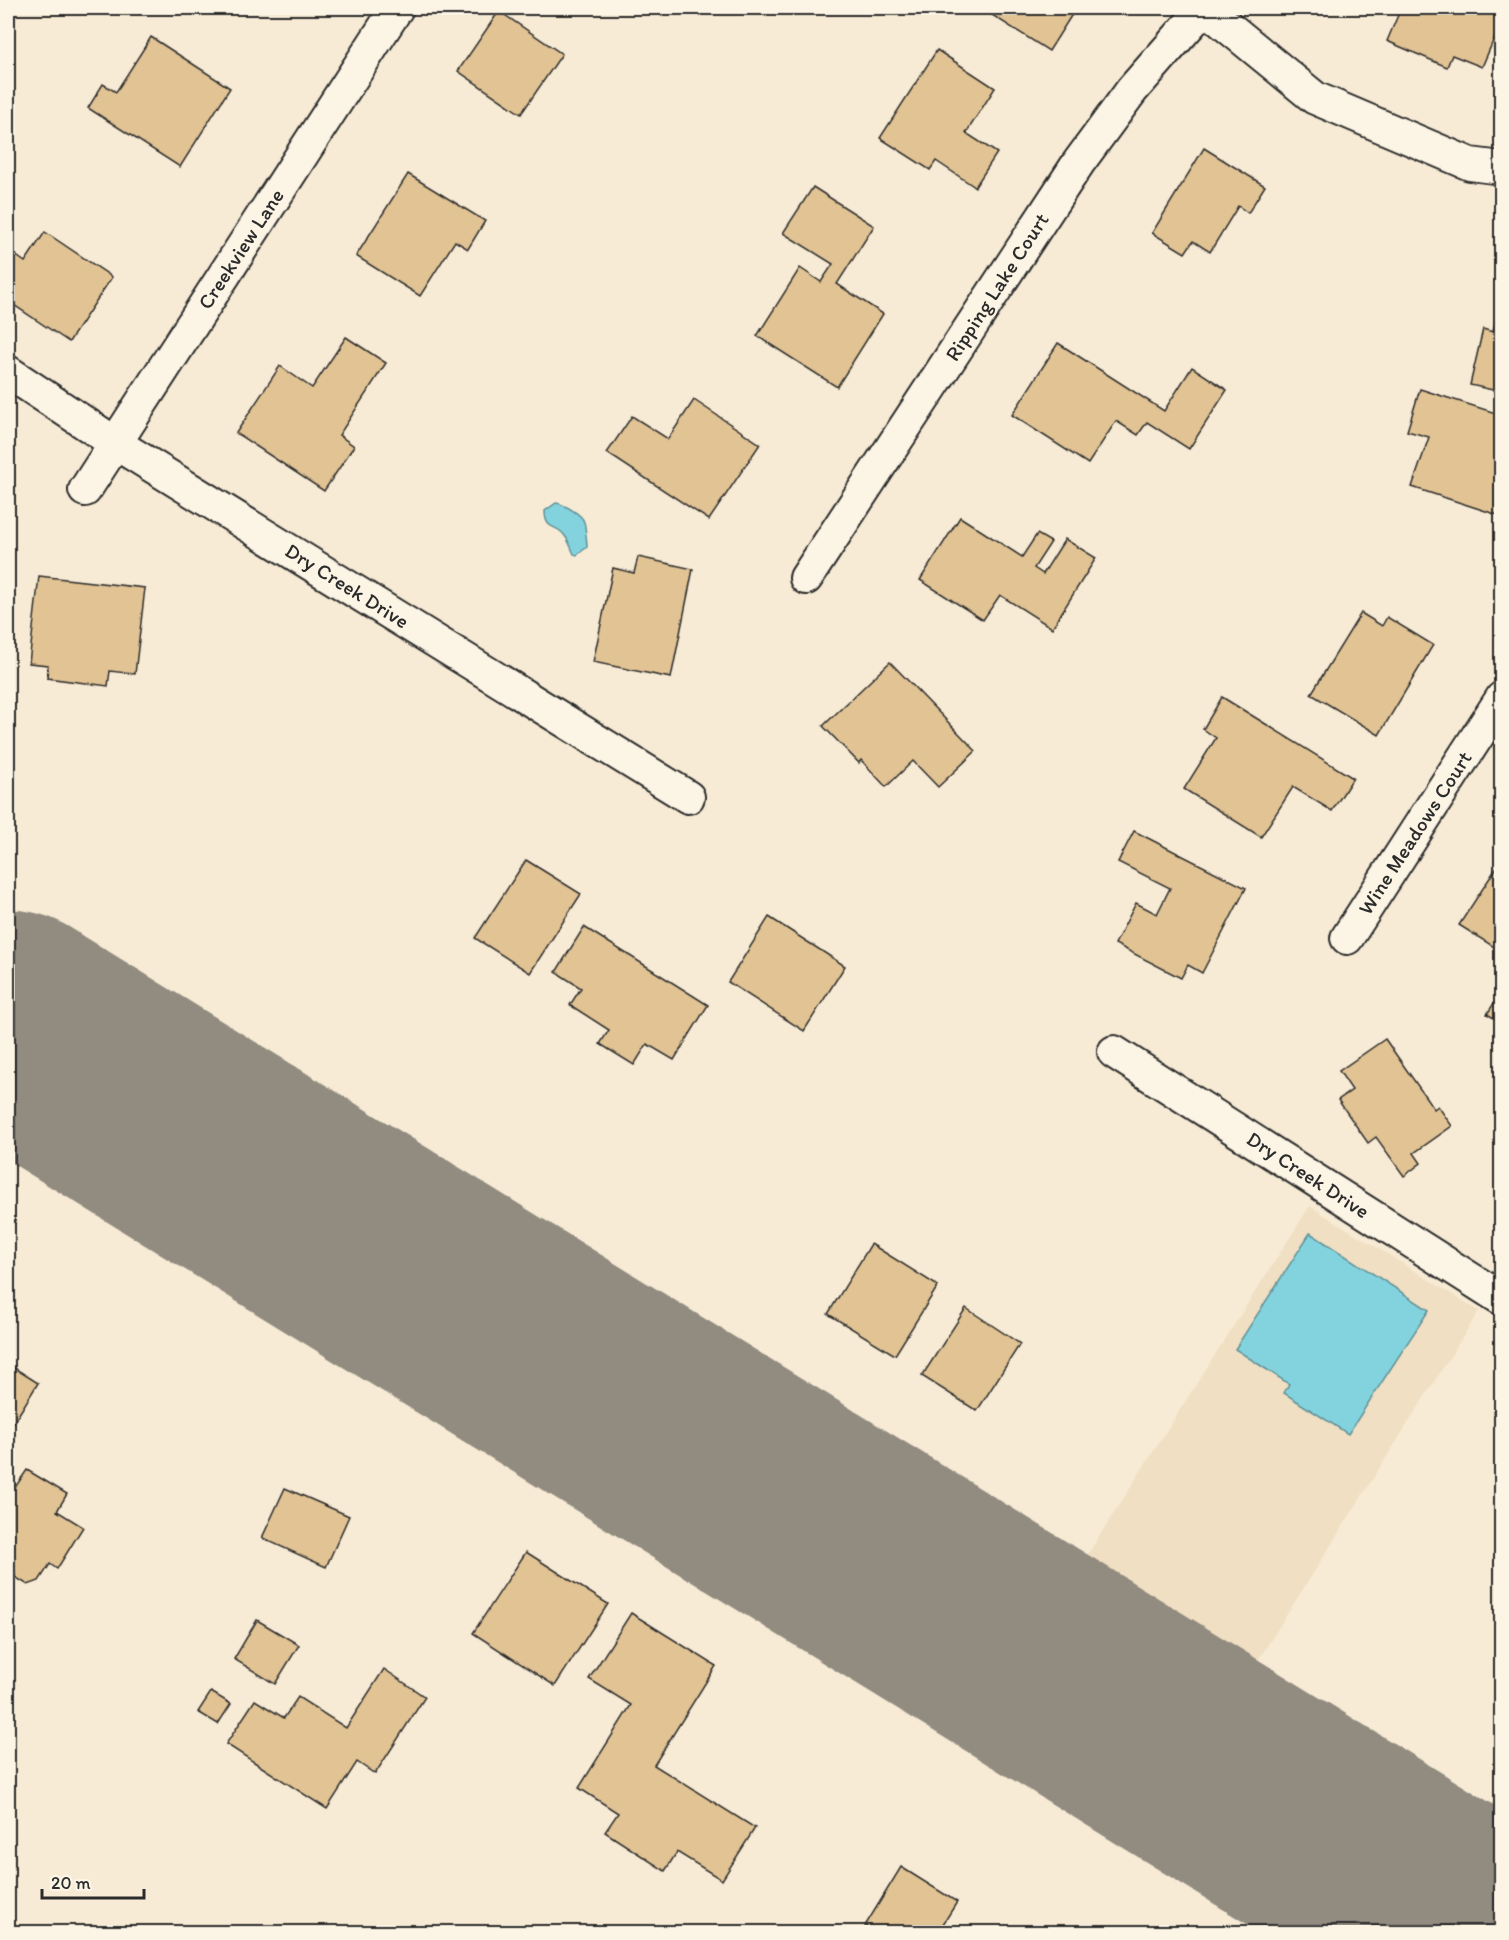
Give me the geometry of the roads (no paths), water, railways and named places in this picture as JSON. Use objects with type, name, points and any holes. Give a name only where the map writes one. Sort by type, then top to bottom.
[{"type":"street","name":"Creekview Lane","points":[[85,490],[397,8]]},
{"type":"street","points":[[1204,8],[1315,98],[1470,164],[1502,168]]},
{"type":"street","name":"Ripping Lake Court","points":[[806,578],[1079,162],[1132,90],[1204,8]]},
{"type":"street","name":"Dry Creek Drive","points":[[8,372],[115,443],[688,797]]},
{"type":"street","name":"Wine Meadows Court","points":[[1347,938],[1502,698]]},
{"type":"street","name":"Dry Creek Drive","points":[[1114,1052],[1502,1299]]},
{"type":"water","points":[[556,503],[567,507],[583,519],[587,547],[577,555],[574,554],[562,532],[547,522],[545,511]]},
{"type":"water","points":[[1310,1233],[1429,1310],[1348,1434],[1284,1393],[1289,1384],[1235,1349]]}]
